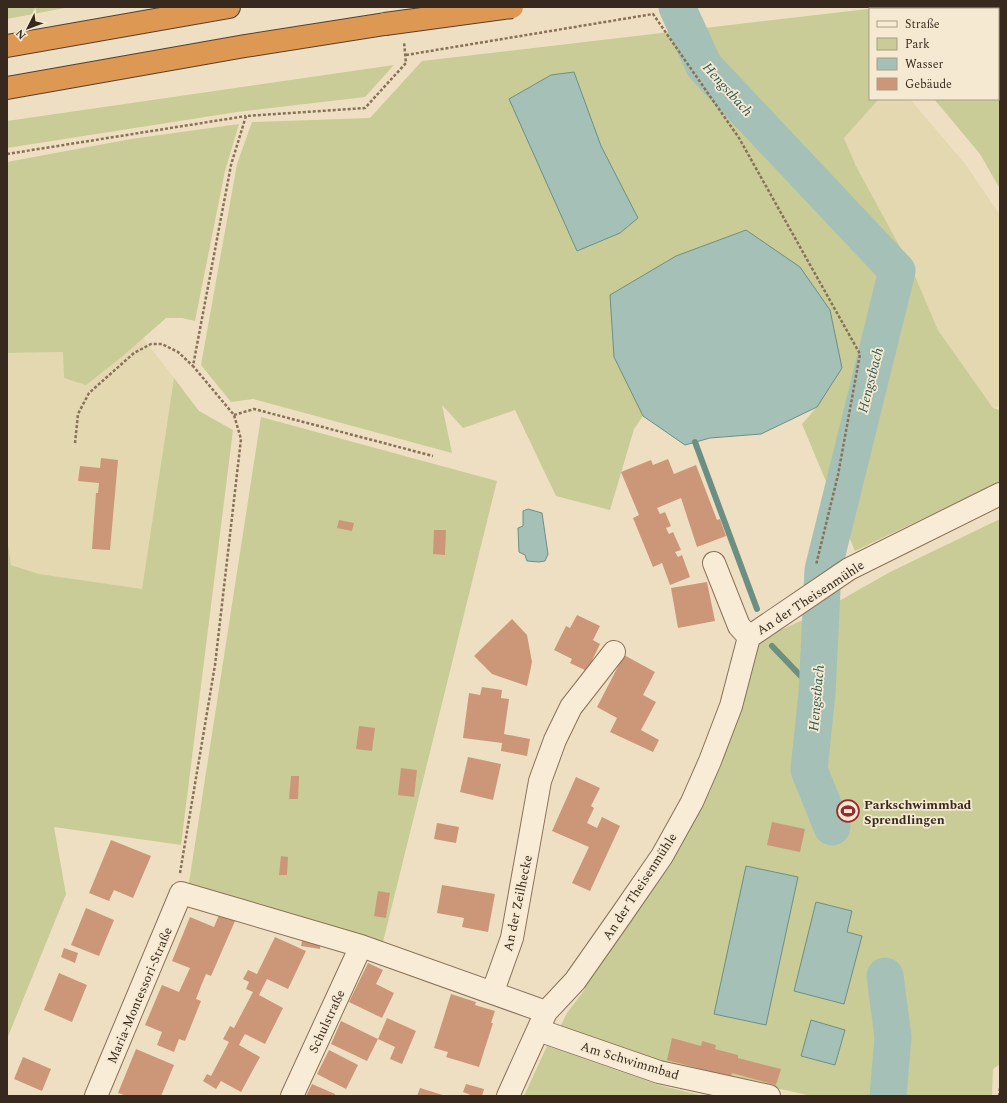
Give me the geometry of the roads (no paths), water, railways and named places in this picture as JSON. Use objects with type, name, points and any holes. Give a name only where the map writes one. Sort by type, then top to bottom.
[{"type":"highway","points":[[7,46],[229,7]]},
{"type":"highway","points":[[7,88],[245,46],[385,24],[512,7]]},
{"type":"street","name":"An der Theisenmühle","points":[[508,1096],[542,1021],[575,981],[662,856],[688,808],[710,761],[730,706],[749,637],[849,569],[1000,494]]},
{"type":"street","points":[[714,563],[739,626],[749,637]]},
{"type":"street","name":"An der Zeilhecke","points":[[493,991],[512,938],[540,781],[555,740],[571,707],[614,652]]},
{"type":"street","name":"Maria-Montessori-Straße","points":[[96,1096],[181,894],[361,946]]},
{"type":"street","points":[[361,946],[493,991]]},
{"type":"street","name":"Schulstraße","points":[[292,1096],[361,946]]},
{"type":"street","name":"Am Schwimmbad","points":[[493,991],[542,1021],[659,1072],[770,1096]]},
{"type":"water","points":[[574,72],[601,146],[638,218],[620,233],[577,251],[509,99],[551,75]]},
{"type":"water","points":[[746,230],[800,267],[830,310],[842,368],[817,407],[761,434],[710,438],[685,445],[643,416],[614,357],[610,295],[676,256]]},
{"type":"water","points":[[528,509],[542,513],[548,554],[545,561],[527,561],[525,555],[519,552],[518,528],[523,526],[523,511]]},
{"type":"water","points":[[746,866],[798,877],[766,1025],[714,1014]]},
{"type":"water","points":[[816,902],[852,911],[847,932],[862,936],[844,1004],[794,991]]},
{"type":"water","points":[[811,1020],[845,1030],[835,1065],[801,1056]]},
{"type":"waterway","name":"Hengstbach","points":[[677,7],[704,66],[897,271],[823,570],[817,693],[809,770],[832,827]]},
{"type":"waterway","points":[[695,442],[757,609]]},
{"type":"waterway","points":[[772,646],[817,693]]},
{"type":"waterway","name":"Hengstbach","points":[[885,976],[893,1037],[888,1096]]},
{"type":"place","name":"Parkschwimmbad Sprendlingen","points":[[848,811]]}]
